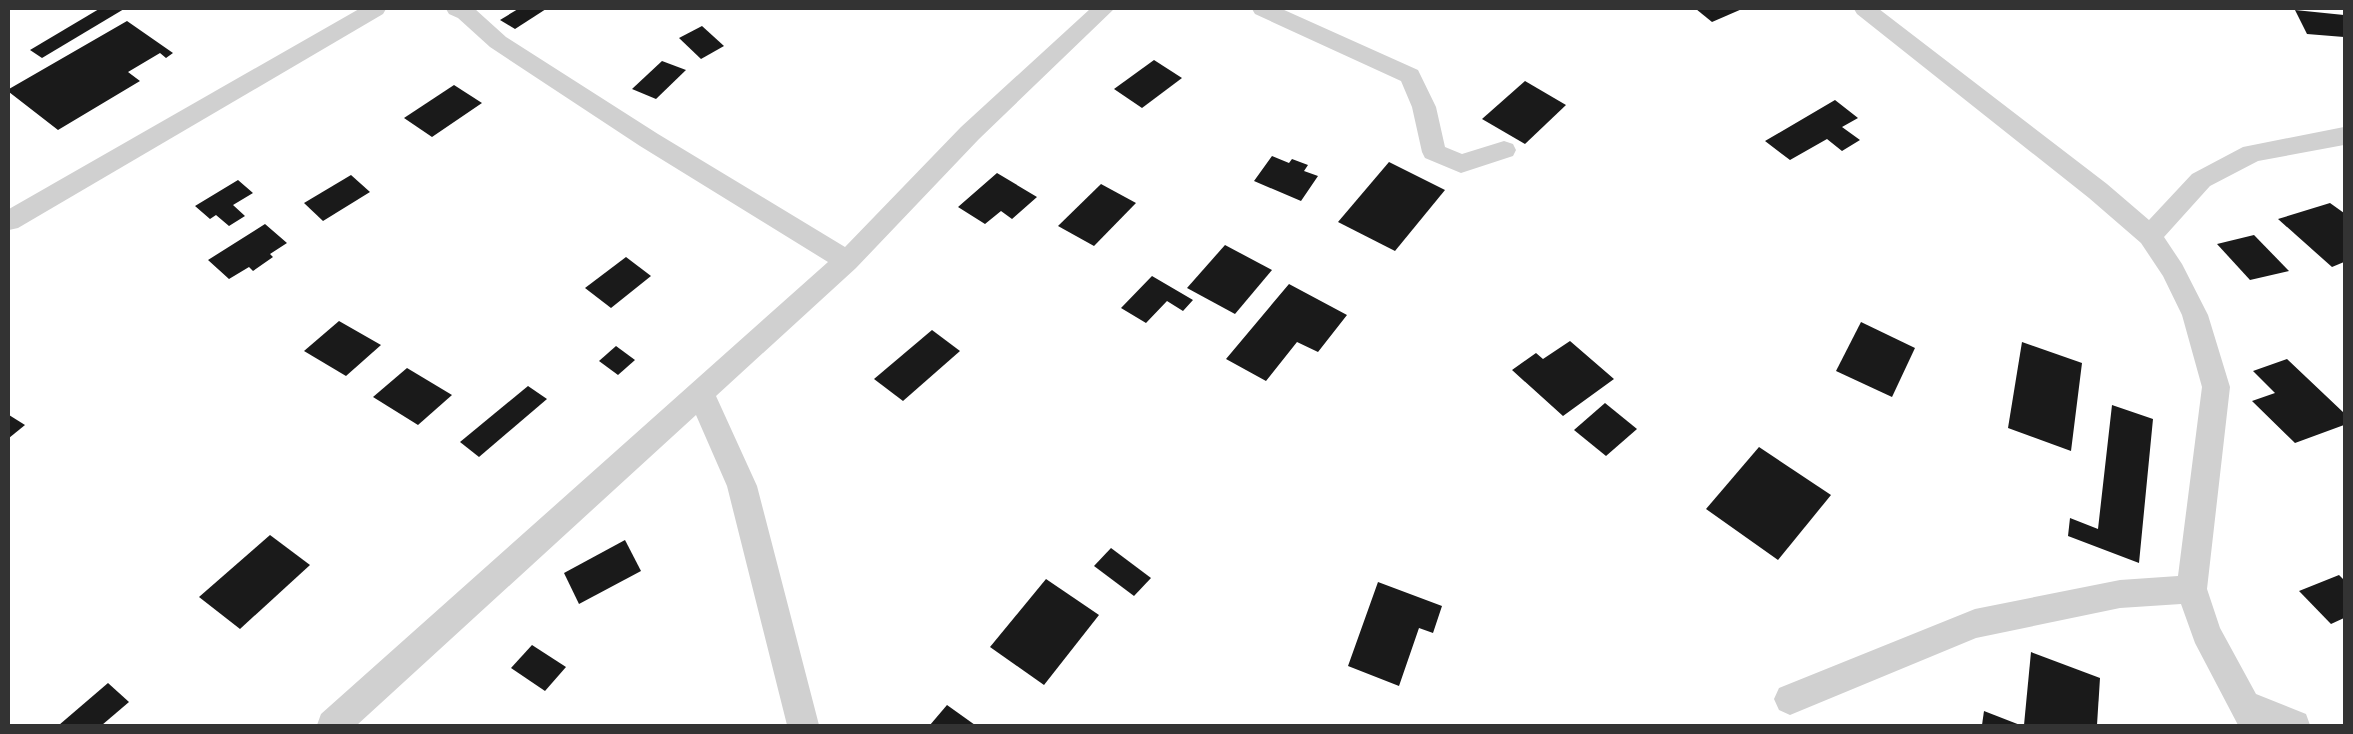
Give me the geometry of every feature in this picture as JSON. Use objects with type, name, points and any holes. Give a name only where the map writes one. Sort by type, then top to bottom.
[{"type":"street","points":[[9,220],[375,9]]},
{"type":"street","points":[[457,9],[466,13],[498,42],[514,53],[649,140],[847,261]]},
{"type":"street","points":[[333,725],[847,261],[970,133],[1103,9]]},
{"type":"street","points":[[1263,9],[1410,76],[1424,107],[1434,152],[1461,164],[1504,150]]},
{"type":"street","points":[[1865,9],[2098,192],[2150,236],[2173,271],[2196,315],[2216,387],[2192,590],[2206,633],[2249,715],[2294,725]]},
{"type":"street","points":[[2150,236],[2201,180],[2252,153],[2344,136]]},
{"type":"street","points":[[701,394],[742,486],[803,725]]},
{"type":"street","points":[[1790,699],[1975,624],[2120,594],[2192,590]]},
{"type":"building","points":[[99,9],[124,9],[42,58],[30,50]]},
{"type":"building","points":[[518,9],[546,9],[515,29],[500,20]]},
{"type":"building","points":[[1696,9],[1742,9],[1712,22]]},
{"type":"building","points":[[2295,10],[2344,15],[2344,37],[2307,34]]},
{"type":"building","points":[[127,21],[173,53],[166,58],[160,53],[128,72],[140,81],[58,130],[9,92],[9,89]]},
{"type":"building","points":[[702,26],[724,46],[701,59],[679,38]]},
{"type":"building","points":[[1154,60],[1182,78],[1142,108],[1114,89]]},
{"type":"building","points":[[662,61],[686,70],[656,99],[632,89]]},
{"type":"building","points":[[1525,81],[1566,105],[1525,144],[1482,119]]},
{"type":"building","points":[[454,85],[482,103],[432,137],[404,118]]},
{"type":"building","points":[[1835,100],[1858,118],[1842,127],[1860,140],[1842,151],[1827,139],[1790,160],[1765,141]]},
{"type":"building","points":[[1272,156],[1289,163],[1292,159],[1308,165],[1304,171],[1318,176],[1301,201],[1254,181]]},
{"type":"building","points":[[1389,162],[1445,190],[1395,251],[1338,222]]},
{"type":"building","points":[[997,173],[1037,197],[1012,219],[1001,211],[985,224],[958,207]]},
{"type":"building","points":[[351,175],[370,192],[323,221],[304,203]]},
{"type":"building","points":[[238,180],[253,193],[233,205],[245,216],[229,226],[216,215],[210,219],[195,206]]},
{"type":"building","points":[[1101,184],[1136,203],[1094,246],[1058,226]]},
{"type":"building","points":[[2330,203],[2344,213],[2344,262],[2332,267],[2278,219]]},
{"type":"building","points":[[265,224],[287,243],[270,254],[273,257],[253,271],[249,267],[229,279],[208,260]]},
{"type":"building","points":[[2254,235],[2289,271],[2250,280],[2217,244]]},
{"type":"building","points":[[1225,245],[1272,270],[1235,314],[1187,288]]},
{"type":"building","points":[[626,257],[651,276],[611,308],[585,288]]},
{"type":"building","points":[[1152,276],[1193,300],[1183,311],[1167,301],[1146,323],[1121,308]]},
{"type":"building","points":[[1289,284],[1347,315],[1318,352],[1297,342],[1266,381],[1226,359]]},
{"type":"building","points":[[339,321],[381,345],[346,376],[304,351]]},
{"type":"building","points":[[1861,322],[1915,348],[1892,397],[1836,371]]},
{"type":"building","points":[[932,330],[960,351],[903,401],[874,379]]},
{"type":"building","points":[[1570,341],[1614,379],[1563,416],[1512,370],[1536,353],[1543,359]]},
{"type":"building","points":[[2022,342],[2082,363],[2071,451],[2008,428]]},
{"type":"building","points":[[616,346],[635,360],[618,375],[599,361]]},
{"type":"building","points":[[2287,359],[2344,413],[2344,425],[2295,443],[2252,401],[2275,393],[2253,371]]},
{"type":"building","points":[[407,368],[452,395],[418,425],[373,397]]},
{"type":"building","points":[[528,386],[547,399],[479,457],[460,442]]},
{"type":"building","points":[[1605,403],[1637,429],[1606,456],[1574,430]]},
{"type":"building","points":[[2112,405],[2153,419],[2139,563],[2068,536],[2070,518],[2098,529]]},
{"type":"building","points":[[9,415],[25,425],[9,438]]},
{"type":"building","points":[[1759,447],[1831,495],[1778,560],[1706,509]]},
{"type":"building","points":[[270,535],[310,565],[240,629],[199,597]]},
{"type":"building","points":[[625,540],[641,571],[579,604],[564,573]]},
{"type":"building","points":[[1111,548],[1151,578],[1134,596],[1094,566]]},
{"type":"building","points":[[2339,575],[2344,580],[2344,618],[2331,624],[2299,591]]},
{"type":"building","points":[[1046,579],[1099,615],[1044,685],[990,647]]},
{"type":"building","points":[[1378,582],[1442,606],[1433,633],[1419,628],[1399,686],[1348,666]]},
{"type":"building","points":[[532,645],[566,667],[545,691],[511,668]]},
{"type":"building","points":[[2031,652],[2100,678],[2097,725],[2024,725]]},
{"type":"building","points":[[108,683],[129,702],[102,725],[59,725]]},
{"type":"building","points":[[947,705],[975,725],[930,725]]},
{"type":"building","points":[[1984,711],[2020,725],[1982,725]]}]
